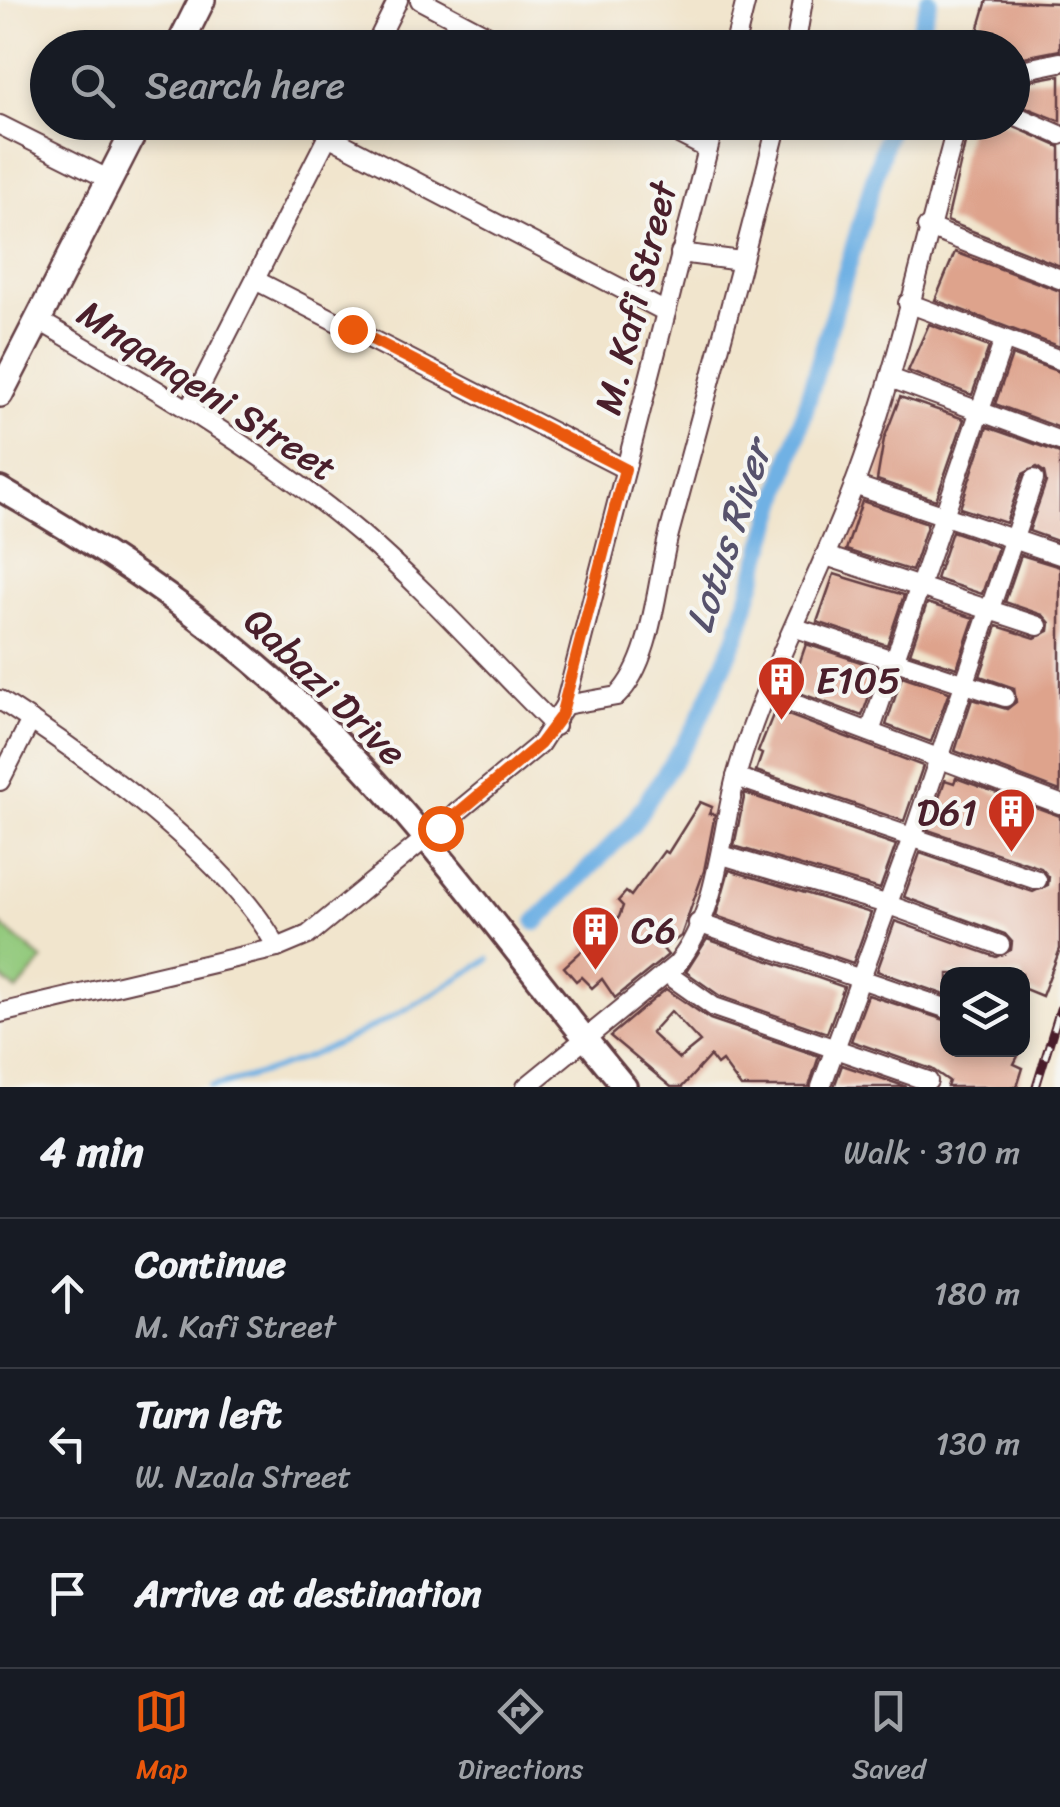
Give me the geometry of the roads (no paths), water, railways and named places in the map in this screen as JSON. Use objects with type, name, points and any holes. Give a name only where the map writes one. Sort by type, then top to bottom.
[{"type":"main road","points":[[187,30],[202,0]]},
{"type":"main road","points":[[0,394],[9,355],[38,320],[131,140]]},
{"type":"street","points":[[383,30],[398,0]]},
{"type":"street","points":[[420,0],[477,30]]},
{"type":"street","points":[[738,30],[746,0]]},
{"type":"street","points":[[797,30],[801,0]]},
{"type":"street","points":[[1030,68],[1060,62]]},
{"type":"street","points":[[1030,122],[1060,135]]},
{"type":"street","points":[[0,125],[110,180]]},
{"type":"street","points":[[189,409],[327,140]]},
{"type":"street","points":[[352,140],[666,312]]},
{"type":"street","points":[[690,140],[708,149]]},
{"type":"street","name":"M. Kafi Street","points":[[0,1013],[277,948],[308,935],[426,841],[555,726],[565,706],[710,140]]},
{"type":"street","points":[[565,706],[618,696],[642,658],[662,562],[712,390],[773,140]]},
{"type":"street","points":[[526,1087],[683,957],[722,855],[736,777],[854,485],[890,378],[953,140]]},
{"type":"street","points":[[928,227],[1060,278]]},
{"type":"street","points":[[680,252],[741,260]]},
{"type":"street","points":[[257,281],[625,469]]},
{"type":"street","points":[[908,303],[1060,360]]},
{"type":"street","name":"Mnqanqeni Street","points":[[38,320],[249,448],[362,535],[555,726]]},
{"type":"street","points":[[870,732],[1004,340]]},
{"type":"street","points":[[890,378],[1060,441]]},
{"type":"street","points":[[821,1087],[913,836],[1034,478]]},
{"type":"street","points":[[854,485],[1060,555]]},
{"type":"street","name":"Qabazi Drive","points":[[0,489],[120,561],[213,628],[317,720],[426,841],[624,1087]]},
{"type":"street","points":[[826,556],[1038,626]]},
{"type":"street","points":[[796,628],[1005,697]]},
{"type":"street","points":[[768,694],[1060,804]]},
{"type":"street","points":[[0,700],[96,766],[164,823],[231,889],[277,948]]},
{"type":"street","points":[[0,780],[31,720]]},
{"type":"street","points":[[736,777],[1037,880]]},
{"type":"street","points":[[722,855],[886,904],[1000,946]]},
{"type":"street","points":[[698,923],[940,1006]]},
{"type":"street","points":[[666,973],[714,1007],[928,1082]]},
{"type":"waterway","name":"Lotus River","points":[[920,30],[929,0]]},
{"type":"waterway","name":"Lotus River","points":[[536,922],[630,827],[695,728],[737,636],[886,140]]},
{"type":"waterway","points":[[210,1087],[284,1066],[355,1036],[489,959]]},
{"type":"railway","points":[[1036,1087],[1060,1009]]},
{"type":"place","name":"E105","points":[[781,722]]},
{"type":"place","name":"D61","points":[[1012,854]]},
{"type":"place","name":"C6","points":[[596,972]]}]
